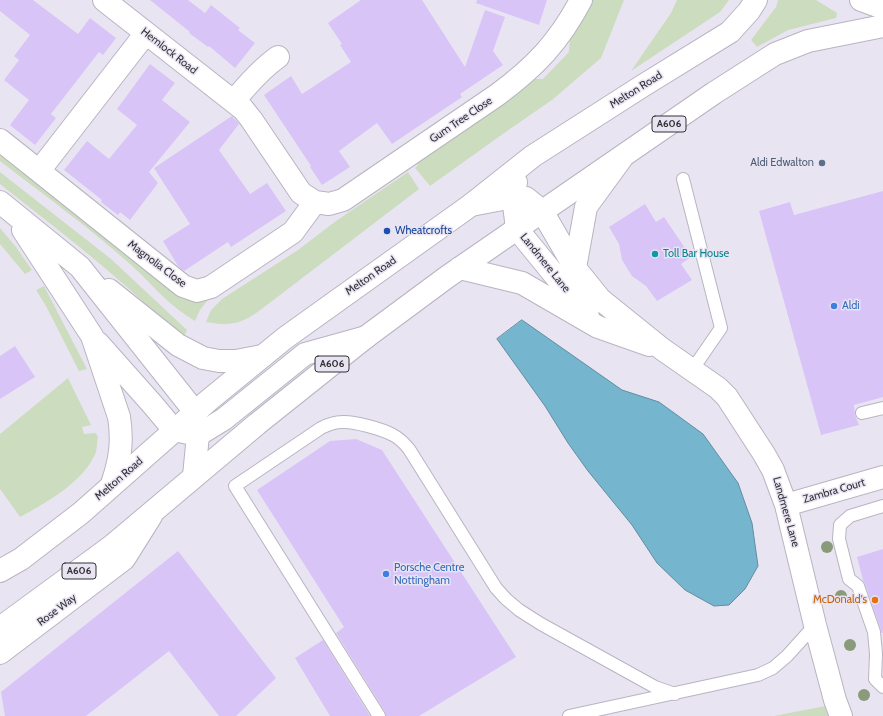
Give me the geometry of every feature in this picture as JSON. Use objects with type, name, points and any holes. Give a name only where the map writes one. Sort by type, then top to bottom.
[{"type":"main road","name":"Gum Tree Close","points":[[315,202],[329,204],[343,200],[520,78],[538,61],[559,36],[581,0]]},
{"type":"main road","name":"Melton Road","points":[[0,571],[22,559],[81,513],[174,430],[262,356],[471,205],[519,166],[730,32],[749,11],[756,0]]},
{"type":"main road","points":[[861,0],[883,8]]},
{"type":"main road","name":"Hemlock Road","points":[[113,3],[146,33],[234,101],[251,119],[301,193],[315,202]]},
{"type":"main road","name":"A606","points":[[0,628],[112,546],[257,424],[366,337],[460,268],[714,93],[775,54],[808,40],[883,26]]},
{"type":"main road","points":[[39,171],[146,33]]},
{"type":"main road","points":[[234,101],[246,86],[270,62],[278,57]]},
{"type":"main road","name":"Magnolia Close","points":[[0,140],[183,286],[197,291],[211,286],[293,232],[315,202]]},
{"type":"main road","name":"Landmere Lane","points":[[623,156],[586,207],[575,268],[600,299],[662,349],[718,388],[727,397],[764,454],[773,470],[786,505],[815,625],[835,700],[841,716]]},
{"type":"main road","name":"Landmere Lane","points":[[519,166],[513,197],[517,229],[598,327]]},
{"type":"main road","points":[[471,205],[513,197],[526,198],[542,211],[575,268]]},
{"type":"main road","points":[[6,207],[178,345],[189,352],[203,358],[219,361],[236,361],[262,356]]},
{"type":"main road","points":[[6,207],[48,266],[92,336],[174,430],[198,435],[224,419],[305,354],[366,337]]},
{"type":"main road","points":[[80,267],[195,412],[198,435],[194,476]]},
{"type":"main road","name":"Landmere Lane","points":[[460,268],[522,284],[598,327],[662,349]]},
{"type":"main road","points":[[92,336],[119,417],[121,430],[121,446],[118,467],[112,484]]},
{"type":"main road","name":"Zambra Court","points":[[786,505],[883,477]]},
{"type":"main road","name":"Rose Way","points":[[0,653],[124,559],[155,510]]},
{"type":"lane","points":[[683,179],[721,328],[692,370]]},
{"type":"lane","points":[[862,413],[883,408]]},
{"type":"lane","points":[[379,716],[235,486],[321,428],[328,424],[341,422],[351,422],[392,434],[401,440],[409,449],[496,588],[520,610],[541,624],[655,687],[675,694]]},
{"type":"lane","points":[[883,506],[850,516],[840,525],[839,539],[848,579],[858,586],[874,632],[876,679],[883,687]]},
{"type":"lane","points":[[569,716],[758,675],[773,668],[787,656],[815,625]]},
{"type":"green space","points":[[590,0],[624,0],[601,58],[552,100],[430,186],[415,168],[418,165],[414,160],[528,79],[543,79],[569,52],[570,35]]},
{"type":"green space","points":[[677,0],[729,0],[720,12],[631,71],[671,13]]},
{"type":"green space","points":[[778,0],[816,0],[837,13],[836,18],[788,30],[757,47],[751,40],[776,7]]},
{"type":"green space","points":[[0,152],[210,297],[200,310],[195,321],[177,309],[131,265],[99,238],[0,161]]},
{"type":"green space","points":[[0,172],[111,259],[187,330],[184,337],[96,260],[0,184]]},
{"type":"green space","points":[[408,172],[419,189],[259,311],[240,322],[221,324],[206,322],[211,310],[222,299],[298,250],[336,221]]},
{"type":"green space","points":[[0,228],[16,247],[32,270],[25,274],[0,244]]},
{"type":"green space","points":[[44,286],[87,369],[79,371],[46,306],[36,290]]},
{"type":"green space","points":[[68,378],[91,425],[82,427],[84,434],[95,433],[98,436],[96,452],[91,463],[74,482],[53,498],[20,517],[0,489],[0,434]]},
{"type":"green space","points":[[825,706],[828,716],[774,716]]},
{"type":"water","points":[[522,320],[622,390],[659,402],[703,434],[738,483],[752,523],[758,566],[745,589],[729,605],[714,606],[685,590],[657,563],[632,525],[588,471],[568,443],[545,406],[497,339]]},
{"type":"building","points":[[0,0],[33,0],[78,34],[90,18],[116,38],[103,55],[99,52],[51,114],[56,118],[35,145],[10,125],[29,100],[4,80],[19,60],[14,56],[30,35],[0,11]]},
{"type":"building","points":[[150,0],[188,0],[205,13],[211,5],[240,28],[238,30],[255,43],[235,68],[209,46],[208,47],[189,33],[190,32]]},
{"type":"building","points":[[361,0],[422,0],[465,67],[485,10],[505,17],[493,51],[503,65],[460,94],[462,97],[392,144],[377,123],[339,151],[350,167],[322,185],[264,95],[291,76],[302,94],[351,62],[340,45],[342,44],[328,23]]},
{"type":"building","points":[[477,0],[547,0],[539,25],[476,3]]},
{"type":"building","points":[[150,64],[175,83],[162,100],[190,122],[149,172],[158,183],[130,220],[120,212],[118,215],[101,202],[102,200],[64,170],[87,141],[109,159],[137,125],[117,109]]},
{"type":"building","points":[[232,116],[239,124],[219,150],[250,194],[267,183],[286,211],[231,247],[228,242],[184,271],[178,266],[163,241],[190,224],[154,168]]},
{"type":"building","name":"Aldi","points":[[883,191],[883,397],[854,405],[855,415],[859,425],[821,435],[759,211],[790,202],[794,215]]},
{"type":"building","name":"Toll Bar House","points":[[645,204],[656,222],[664,217],[691,257],[681,264],[692,280],[657,301],[646,286],[632,276],[622,260],[619,244],[609,227]]},
{"type":"building","points":[[15,346],[35,377],[0,399],[0,356]]},
{"type":"building","name":"Porsche Centre Nottingham","points":[[356,439],[382,450],[516,657],[419,716],[386,716],[385,712],[336,633],[344,627],[257,490],[330,441]]},
{"type":"building","name":"McDonald's","points":[[883,549],[882,633],[863,580],[857,557]]},
{"type":"building","points":[[178,551],[276,678],[236,716],[219,716],[169,651],[86,716],[5,716],[1,692]]},
{"type":"building","points":[[323,640],[370,716],[330,716],[295,658]]},
{"type":"place","name":"Aldi Edwalton","points":[[822,163]]},
{"type":"place","name":"Wheatcrofts","points":[[387,231]]},
{"type":"place","name":"Toll Bar House","points":[[655,254]]},
{"type":"place","name":"Aldi","points":[[834,306]]},
{"type":"place","name":"Porsche Centre Nottingham","points":[[386,574]]},
{"type":"place","name":"McDonald's","points":[[875,600]]}]
